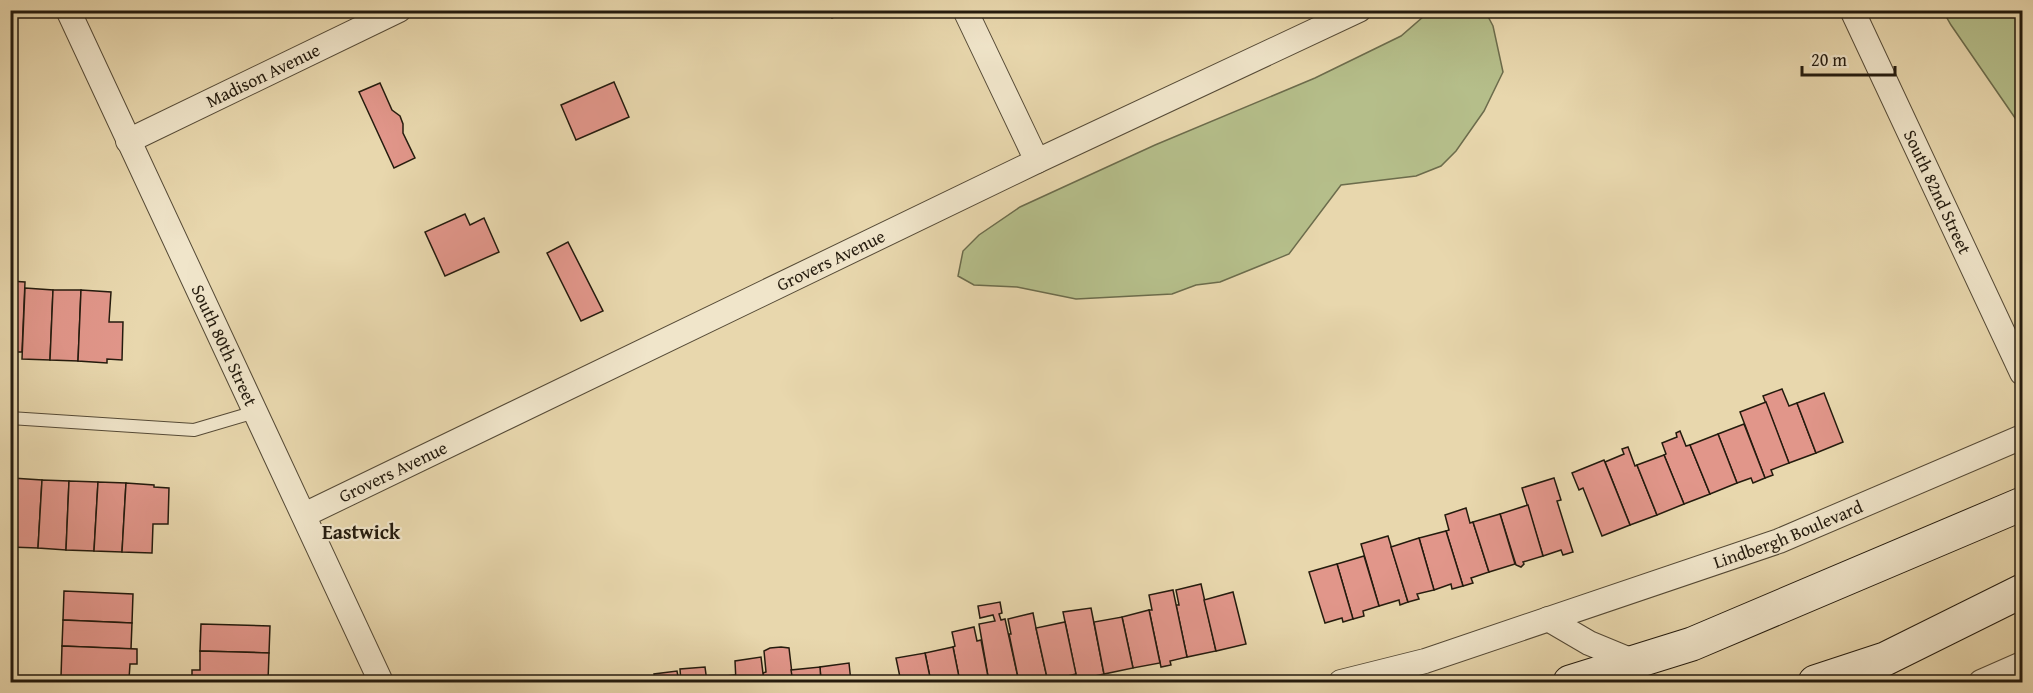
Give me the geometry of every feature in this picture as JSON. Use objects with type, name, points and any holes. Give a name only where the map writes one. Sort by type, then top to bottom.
[{"type":"main road","points":[[1570,682],[1692,644],[2022,504]]},
{"type":"main road","points":[[1815,682],[1885,658],[2022,591]]},
{"type":"street","name":"South 80th Street","points":[[68,10],[381,682]]},
{"type":"street","name":"Madison Avenue","points":[[128,141],[399,10]]},
{"type":"street","points":[[965,10],[1037,160]]},
{"type":"street","name":"Grovers Avenue","points":[[304,514],[1037,160],[1359,10]]},
{"type":"street","name":"South 82nd Street","points":[[1852,10],[2022,373]]},
{"type":"street","name":"Lindbergh Boulevard","points":[[1341,682],[1425,661],[1779,541],[2022,437]]},
{"type":"street","points":[[1548,619],[1589,643],[1635,662]]},
{"type":"street","points":[[1981,682],[2022,664]]},
{"type":"lane","points":[[10,418],[194,430],[255,412]]},
{"type":"green space","points":[[1431,10],[1485,11],[1493,26],[1503,72],[1484,111],[1456,151],[1441,166],[1416,176],[1341,185],[1289,254],[1220,282],[1196,285],[1172,294],[1076,299],[1017,287],[974,285],[958,276],[963,251],[979,235],[1020,207],[1155,145],[1315,78],[1401,36]]},
{"type":"green space","points":[[1943,11],[2022,11],[2022,128],[1951,25]]},
{"type":"building","points":[[828,10],[849,10],[832,18]]},
{"type":"building","points":[[614,82],[629,117],[576,140],[561,105]]},
{"type":"building","points":[[380,83],[392,110],[400,116],[403,133],[415,158],[394,168],[359,92]]},
{"type":"building","points":[[465,214],[470,225],[484,218],[499,252],[445,276],[425,232]]},
{"type":"building","points":[[568,242],[603,311],[581,321],[547,253]]},
{"type":"building","points":[[10,281],[25,282],[22,352],[10,352]]},
{"type":"building","points":[[25,288],[53,290],[50,360],[22,359]]},
{"type":"building","points":[[53,290],[81,290],[78,361],[50,360]]},
{"type":"building","points":[[81,290],[111,292],[109,322],[123,322],[122,360],[107,359],[107,363],[78,361]]},
{"type":"building","points":[[1782,389],[1789,406],[1797,403],[1816,453],[1789,463],[1763,396]]},
{"type":"building","points":[[1824,393],[1843,442],[1816,453],[1797,403]]},
{"type":"building","points":[[1766,402],[1789,463],[1771,470],[1773,475],[1765,478],[1740,412]]},
{"type":"building","points":[[1744,424],[1765,478],[1753,483],[1751,478],[1737,483],[1718,434]]},
{"type":"building","points":[[1680,431],[1686,446],[1690,445],[1710,494],[1684,504],[1664,455],[1666,454],[1662,443],[1677,437],[1676,433]]},
{"type":"building","points":[[1718,434],[1737,483],[1710,494],[1690,445]]},
{"type":"building","points":[[1628,447],[1657,515],[1630,525],[1605,462],[1624,454],[1622,449]]},
{"type":"building","points":[[1664,455],[1684,504],[1657,515],[1637,465]]},
{"type":"building","points":[[1604,460],[1630,525],[1602,536],[1583,488],[1579,490],[1572,473]]},
{"type":"building","points":[[10,478],[12,478],[10,520]]},
{"type":"building","points":[[12,478],[42,480],[38,548],[10,547]]},
{"type":"building","points":[[1554,478],[1561,500],[1557,501],[1573,552],[1563,555],[1561,550],[1543,556],[1522,488]]},
{"type":"building","points":[[42,480],[69,481],[66,550],[38,548]]},
{"type":"building","points":[[69,481],[98,482],[94,551],[66,550]]},
{"type":"building","points":[[98,482],[126,483],[122,552],[94,551]]},
{"type":"building","points":[[126,483],[169,488],[168,524],[153,524],[152,553],[122,552]]},
{"type":"building","points":[[1528,505],[1543,556],[1523,562],[1521,567],[1516,565],[1500,514]]},
{"type":"building","points":[[1466,508],[1470,523],[1473,522],[1489,572],[1471,578],[1473,583],[1463,586],[1446,531],[1449,530],[1445,515]]},
{"type":"building","points":[[1500,514],[1515,564],[1489,572],[1473,522]]},
{"type":"building","points":[[1446,531],[1463,586],[1452,589],[1451,584],[1434,590],[1419,538]]},
{"type":"building","points":[[1388,536],[1408,602],[1400,605],[1399,600],[1379,606],[1361,544]]},
{"type":"building","points":[[1419,538],[1434,590],[1417,594],[1419,599],[1408,602],[1391,547]]},
{"type":"building","points":[[1364,556],[1379,606],[1363,611],[1364,616],[1353,619],[1337,564]]},
{"type":"building","points":[[1337,564],[1353,619],[1343,622],[1342,618],[1325,623],[1309,572]]},
{"type":"building","points":[[1201,584],[1216,651],[1187,657],[1176,605],[1179,605],[1176,590]]},
{"type":"building","points":[[1173,590],[1187,657],[1170,661],[1171,665],[1161,667],[1149,610],[1152,610],[1149,595]]},
{"type":"building","points":[[64,591],[133,594],[132,623],[63,620]]},
{"type":"building","points":[[1233,592],[1246,644],[1216,651],[1204,600]]},
{"type":"building","points":[[1000,602],[1002,613],[999,614],[1001,620],[1005,619],[1019,682],[989,682],[979,624],[995,621],[993,615],[980,618],[978,606]]},
{"type":"building","points":[[1091,608],[1104,674],[1077,680],[1063,612]]},
{"type":"building","points":[[1149,610],[1160,663],[1133,668],[1122,617]]},
{"type":"building","points":[[1033,613],[1048,682],[1019,682],[1008,619]]},
{"type":"building","points":[[1122,617],[1133,668],[1104,674],[1094,622]]},
{"type":"building","points":[[63,620],[132,623],[131,649],[62,646]]},
{"type":"building","points":[[1065,622],[1076,674],[1059,678],[1060,682],[1048,682],[1036,628]]},
{"type":"building","points":[[201,624],[270,626],[269,653],[200,651]]},
{"type":"building","points":[[974,627],[977,641],[981,640],[989,682],[960,682],[952,632]]},
{"type":"building","points":[[62,646],[137,649],[137,664],[130,664],[129,679],[61,677]]},
{"type":"building","points":[[781,647],[789,648],[793,682],[764,682],[763,673],[766,672],[764,651]]},
{"type":"building","points":[[953,647],[960,682],[931,682],[925,653]]},
{"type":"building","points":[[200,651],[269,653],[268,681],[192,679],[192,670],[200,670]]},
{"type":"building","points":[[925,653],[931,682],[901,682],[896,658]]},
{"type":"building","points":[[761,657],[764,682],[736,682],[735,661]]},
{"type":"building","points":[[849,663],[851,682],[821,682],[820,667]]},
{"type":"building","points":[[705,667],[707,682],[681,682],[680,669]]},
{"type":"building","points":[[820,667],[821,682],[793,682],[791,670]]},
{"type":"building","points":[[677,671],[679,682],[655,682],[654,674]]},
{"type":"building","points":[[735,675],[736,682],[707,682],[706,678]]},
{"type":"building","points":[[61,677],[129,679],[129,682],[60,682]]},
{"type":"building","points":[[192,679],[268,681],[268,682],[192,682]]},
{"type":"district","name":"Eastwick","points":[[361,532]]}]
